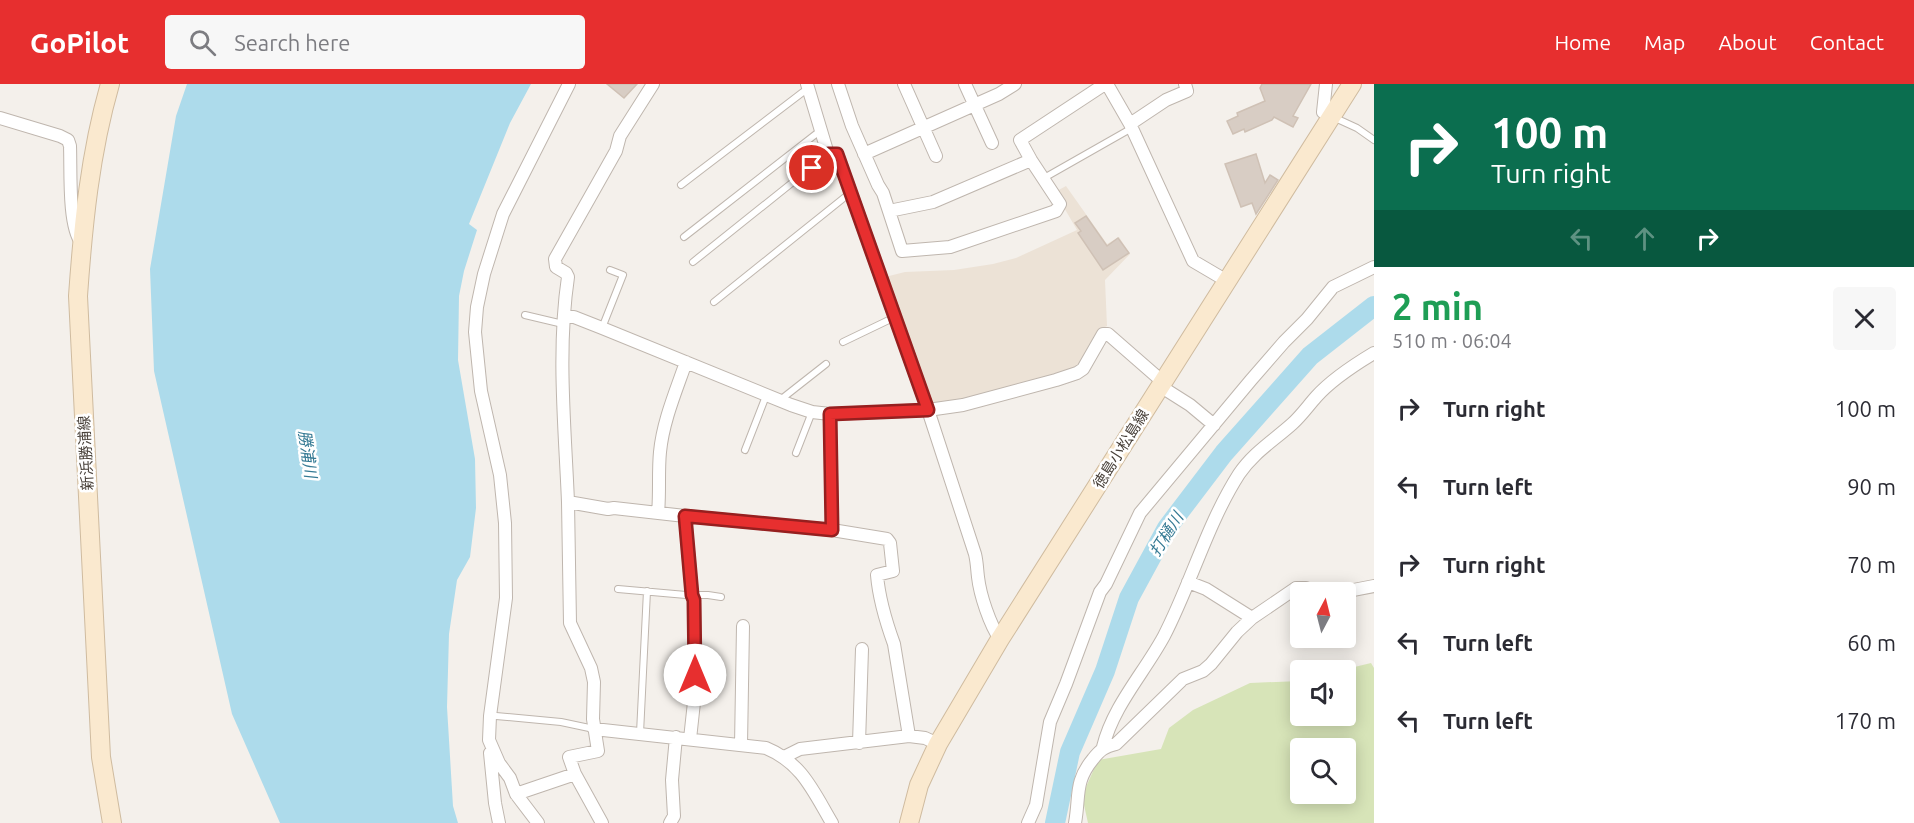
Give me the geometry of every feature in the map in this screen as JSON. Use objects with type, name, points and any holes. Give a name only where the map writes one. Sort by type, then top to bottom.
[{"type":"main road","name":"新浜勝浦線","points":[[110,84],[91,164],[78,296],[101,757],[112,823]]},
{"type":"main road","name":"徳島小松島線","points":[[909,823],[919,785],[938,744],[1000,639],[1352,84]]},
{"type":"street","points":[[499,823],[489,740],[506,598],[504,523],[500,475],[481,391],[477,357],[477,307],[492,244],[503,214],[569,84]]},
{"type":"street","points":[[602,823],[575,774],[569,757],[598,751],[594,729],[594,682],[591,668],[570,623],[564,394],[564,320],[568,277],[556,267],[555,259],[616,151],[620,136],[655,84],[661,84]]},
{"type":"street","points":[[838,84],[852,126],[890,211],[902,251],[950,247],[1056,211],[1060,204],[1030,160],[1020,140],[1106,84],[1131,126],[1193,261],[1227,281]]},
{"type":"street","points":[[904,84],[936,156]]},
{"type":"street","points":[[965,84],[992,143]]},
{"type":"street","points":[[864,154],[925,128],[1015,84]]},
{"type":"street","points":[[1131,126],[1166,100],[1186,91],[1185,84]]},
{"type":"street","points":[[1326,84],[1323,112],[1331,117]]},
{"type":"street","points":[[808,88],[828,154],[837,154],[896,317],[977,560],[977,575],[982,593],[994,630],[1000,639]]},
{"type":"street","points":[[0,118],[68,140],[73,223],[82,243]]},
{"type":"street","points":[[890,211],[941,199],[1030,160]]},
{"type":"street","points":[[1028,823],[1036,805],[1050,722],[1100,592],[1140,513],[1333,287],[1374,267]]},
{"type":"street","points":[[564,320],[574,317],[766,396],[812,412],[830,414],[928,410],[963,405],[1008,394],[1077,373],[1090,360],[1103,334],[1108,334],[1162,384],[1214,425]]},
{"type":"street","points":[[1076,823],[1079,781],[1083,770],[1102,747],[1106,734],[1128,691],[1169,625],[1201,548],[1238,476],[1254,455],[1292,424],[1316,397],[1374,352]]},
{"type":"street","points":[[658,513],[659,454],[662,436],[686,362]]},
{"type":"street","points":[[830,414],[832,530]]},
{"type":"street","points":[[568,501],[608,509],[832,530],[887,539],[890,543],[893,571],[877,575],[888,632],[894,644],[909,736]]},
{"type":"street","points":[[685,516],[694,600],[695,693],[690,739]]},
{"type":"street","points":[[1188,582],[1206,589],[1252,618]]},
{"type":"street","points":[[1356,589],[1374,586]]},
{"type":"street","points":[[1102,747],[1116,744],[1183,679],[1203,671],[1211,664],[1237,632],[1252,618],[1290,592]]},
{"type":"street","points":[[741,745],[743,626]]},
{"type":"street","points":[[859,743],[862,649]]},
{"type":"street","points":[[594,729],[766,748],[784,757],[803,774],[832,823]]},
{"type":"street","points":[[784,757],[800,749],[909,736],[925,738],[938,744]]},
{"type":"street","points":[[670,823],[674,816],[672,780],[676,737]]},
{"type":"street","points":[[489,740],[516,794],[538,823]]},
{"type":"street","points":[[516,794],[575,774]]},
{"type":"lane","points":[[681,185],[808,88]]},
{"type":"lane","points":[[1331,117],[1357,128],[1374,140]]},
{"type":"lane","points":[[1044,178],[1131,126]]},
{"type":"lane","points":[[684,237],[821,132]]},
{"type":"lane","points":[[693,262],[828,154]]},
{"type":"lane","points":[[714,302],[851,193]]},
{"type":"lane","points":[[603,328],[623,275],[610,270]]},
{"type":"lane","points":[[525,315],[564,320]]},
{"type":"lane","points":[[843,342],[896,317]]},
{"type":"lane","points":[[782,402],[784,397],[826,364]]},
{"type":"lane","points":[[745,450],[766,396]]},
{"type":"lane","points":[[796,453],[812,412]]},
{"type":"lane","points":[[618,589],[721,597]]},
{"type":"lane","points":[[640,733],[647,591]]},
{"type":"lane","points":[[493,716],[561,722],[594,729]]},
{"type":"shaded area","points":[[1066,186],[1107,244],[1119,237],[1130,254],[1105,280],[1107,326],[1101,329],[1080,366],[1071,371],[978,396],[933,404],[930,402],[885,277],[905,272],[954,270],[993,264],[1016,258],[1077,230],[1055,192]]},
{"type":"green space","points":[[1371,663],[1374,668],[1374,823],[1088,823],[1082,796],[1098,760],[1161,749],[1169,728],[1193,710],[1250,683],[1290,681],[1290,726],[1356,726],[1356,667]]},
{"type":"water","name":"勝浦川","points":[[187,84],[531,84],[510,123],[469,224],[477,230],[459,296],[458,360],[475,459],[476,508],[470,557],[457,580],[449,634],[447,707],[453,806],[458,823],[280,823],[232,714],[154,371],[150,269],[176,116]]},
{"type":"building","points":[[607,84],[637,84],[624,98]]},
{"type":"building","points":[[1262,84],[1311,84],[1293,116],[1298,118],[1293,127],[1274,117],[1245,132],[1244,129],[1233,134],[1227,121],[1238,116],[1237,113],[1265,101],[1260,88]]},
{"type":"building","points":[[1256,154],[1265,183],[1270,175],[1278,180],[1256,214],[1252,203],[1241,207],[1225,164]]},
{"type":"building","points":[[1086,216],[1107,246],[1118,238],[1129,253],[1103,270],[1078,233],[1081,231],[1075,223]]},
{"type":"waterway","name":"打樋川","points":[[1055,823],[1070,752],[1105,671],[1129,598],[1167,528],[1224,453],[1310,356],[1374,306]]},
{"type":"route","points":[[695,675],[694,600],[685,516],[832,530],[830,414],[928,410],[861,216],[837,154],[828,154],[812,168]]}]
